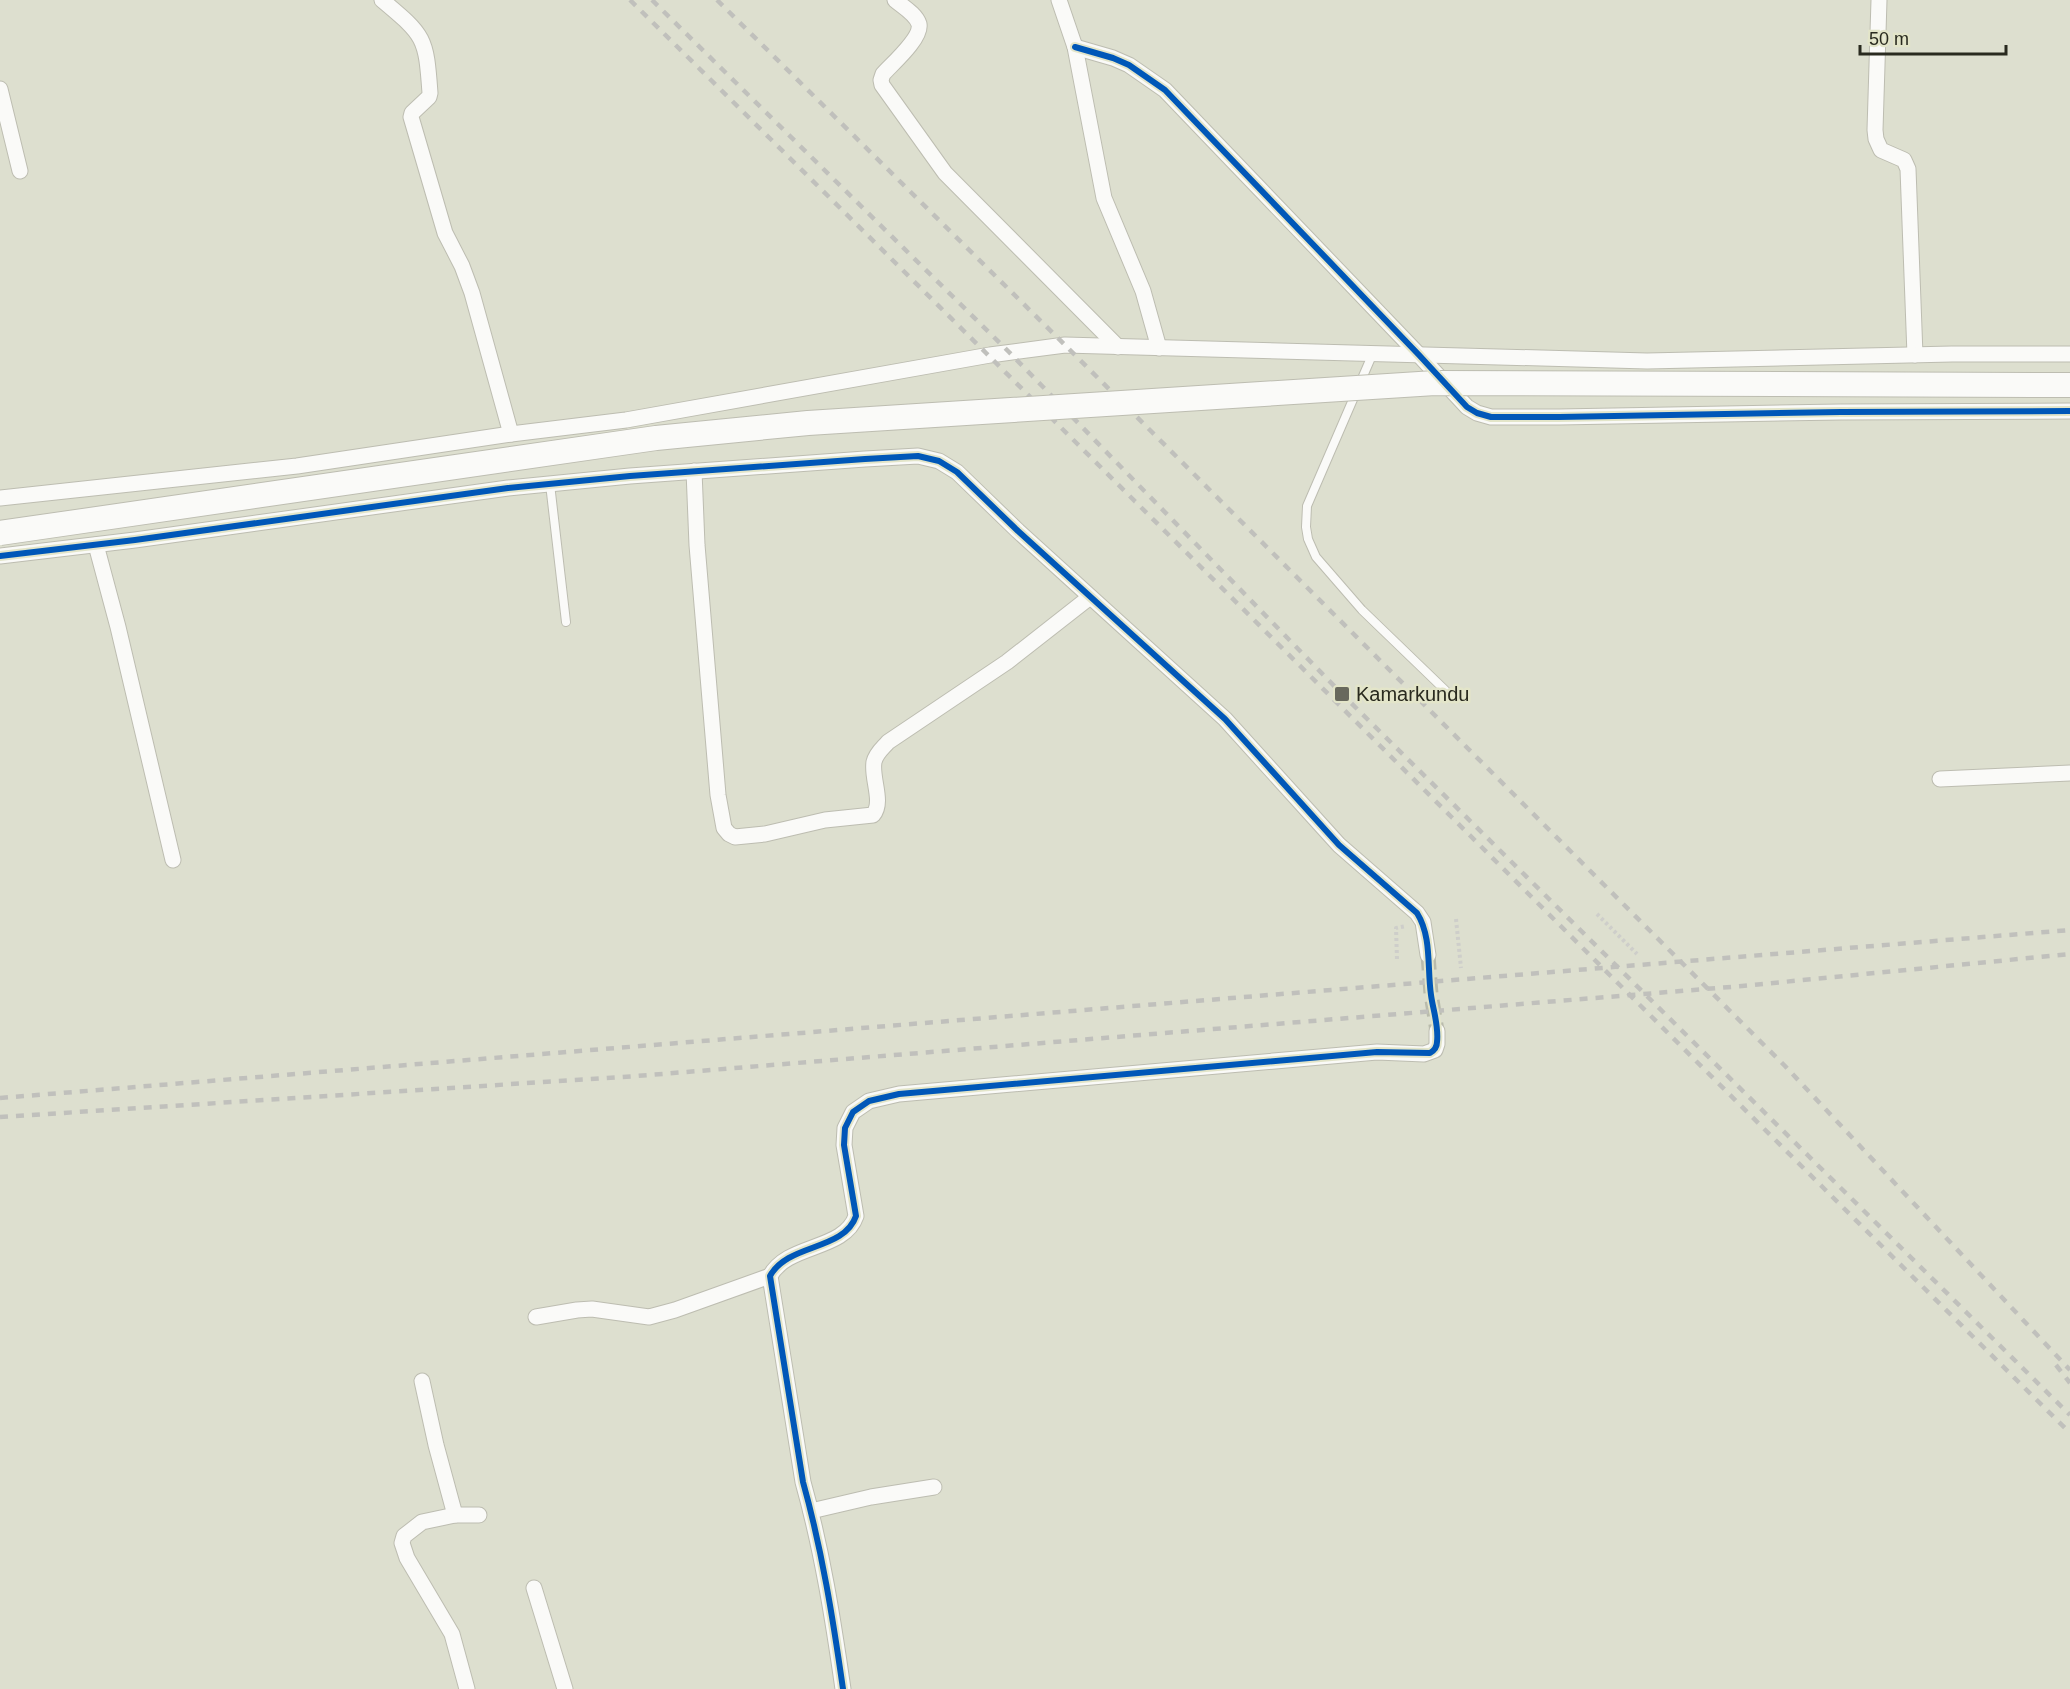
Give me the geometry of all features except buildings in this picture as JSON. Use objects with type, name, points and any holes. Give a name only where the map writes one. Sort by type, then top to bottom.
[{"type":"main road","points":[[0,533],[656,438],[736,429],[894,417],[1436,383],[2070,385]]},
{"type":"street","points":[[382,0],[413,26],[425,48],[430,93],[411,117],[445,233],[462,266],[472,293],[511,434]]},
{"type":"street","points":[[895,0],[914,17],[919,23],[919,28],[917,36],[883,74],[882,85],[945,173],[1118,347]]},
{"type":"street","points":[[1059,0],[1075,48],[1104,198],[1143,291],[1159,348]]},
{"type":"street","points":[[1879,0],[1875,130],[1881,150],[1904,160],[1908,169],[1915,355]]},
{"type":"street","points":[[1075,48],[1129,64],[1165,90],[1467,407],[1478,413],[1491,417],[2070,411]]},
{"type":"street","points":[[0,89],[20,171]]},
{"type":"street","points":[[0,498],[297,466],[511,434],[626,420],[1009,352],[1065,345],[1647,361],[2070,354]]},
{"type":"street","points":[[0,556],[96,545],[508,488],[694,471],[918,456],[939,461],[957,472],[1225,719],[1339,845],[1417,913],[1423,922],[1428,955]]},
{"type":"street","points":[[694,471],[697,545],[718,795],[724,828],[735,837],[765,834],[825,820],[873,815],[877,808],[874,763],[877,754],[888,742],[1007,662],[1090,597]]},
{"type":"street","points":[[96,545],[121,638],[173,860]]},
{"type":"street","points":[[1940,779],[2070,773]]},
{"type":"street","points":[[843,1689],[831,1603],[803,1482],[770,1276],[774,1268],[784,1260],[844,1234],[853,1227],[856,1216],[844,1145],[845,1128],[853,1112],[868,1101],[899,1094],[1377,1052],[1424,1054],[1435,1050],[1437,1031]]},
{"type":"street","points":[[536,1317],[592,1309],[649,1317],[770,1276]]},
{"type":"street","points":[[422,1381],[455,1515]]},
{"type":"street","points":[[811,1511],[872,1497],[934,1487]]},
{"type":"street","points":[[467,1689],[452,1634],[407,1558],[402,1543],[404,1536],[422,1522],[455,1515],[479,1515]]},
{"type":"street","points":[[534,1588],[565,1689]]},
{"type":"lane","points":[[1373,353],[1307,506],[1308,539],[1316,557],[1362,610],[1446,691]]},
{"type":"lane","points":[[550,484],[566,622]]},
{"type":"path","points":[[1597,915],[1637,954]]},
{"type":"path","points":[[1456,919],[1461,968]]},
{"type":"path","points":[[1396,959],[1396,928],[1411,926]]},
{"type":"tunnel","points":[[1428,955],[1437,1031]]},
{"type":"railway","points":[[630,0],[2070,1433]]},
{"type":"railway","points":[[652,0],[1009,352],[1342,694],[2070,1415]]},
{"type":"railway","points":[[717,0],[1785,1066],[2070,1370]]},
{"type":"railway","points":[[0,1098],[2070,930]]},
{"type":"railway","points":[[0,1117],[637,1076],[1742,986],[2070,954]]},
{"type":"railway","points":[[2056,1365],[2070,1383]]},
{"type":"cycle path","points":[[1075,47],[1129,65],[1165,90],[1467,407],[1477,413],[1491,417],[1559,417],[2070,411]]},
{"type":"cycle path","points":[[0,556],[135,540],[508,488],[630,476],[865,459],[918,456],[939,461],[957,472],[1018,531],[1225,719],[1339,845],[1417,913],[1427,942],[1431,995],[1437,1030],[1437,1045],[1430,1053],[1377,1052],[899,1094],[869,1101],[853,1112],[845,1128],[844,1145],[856,1216],[850,1227],[840,1236],[789,1258],[778,1265],[770,1276],[803,1482],[816,1533],[843,1689]]},
{"type":"place","name":"Kamarkundu","points":[[1342,694]]}]
